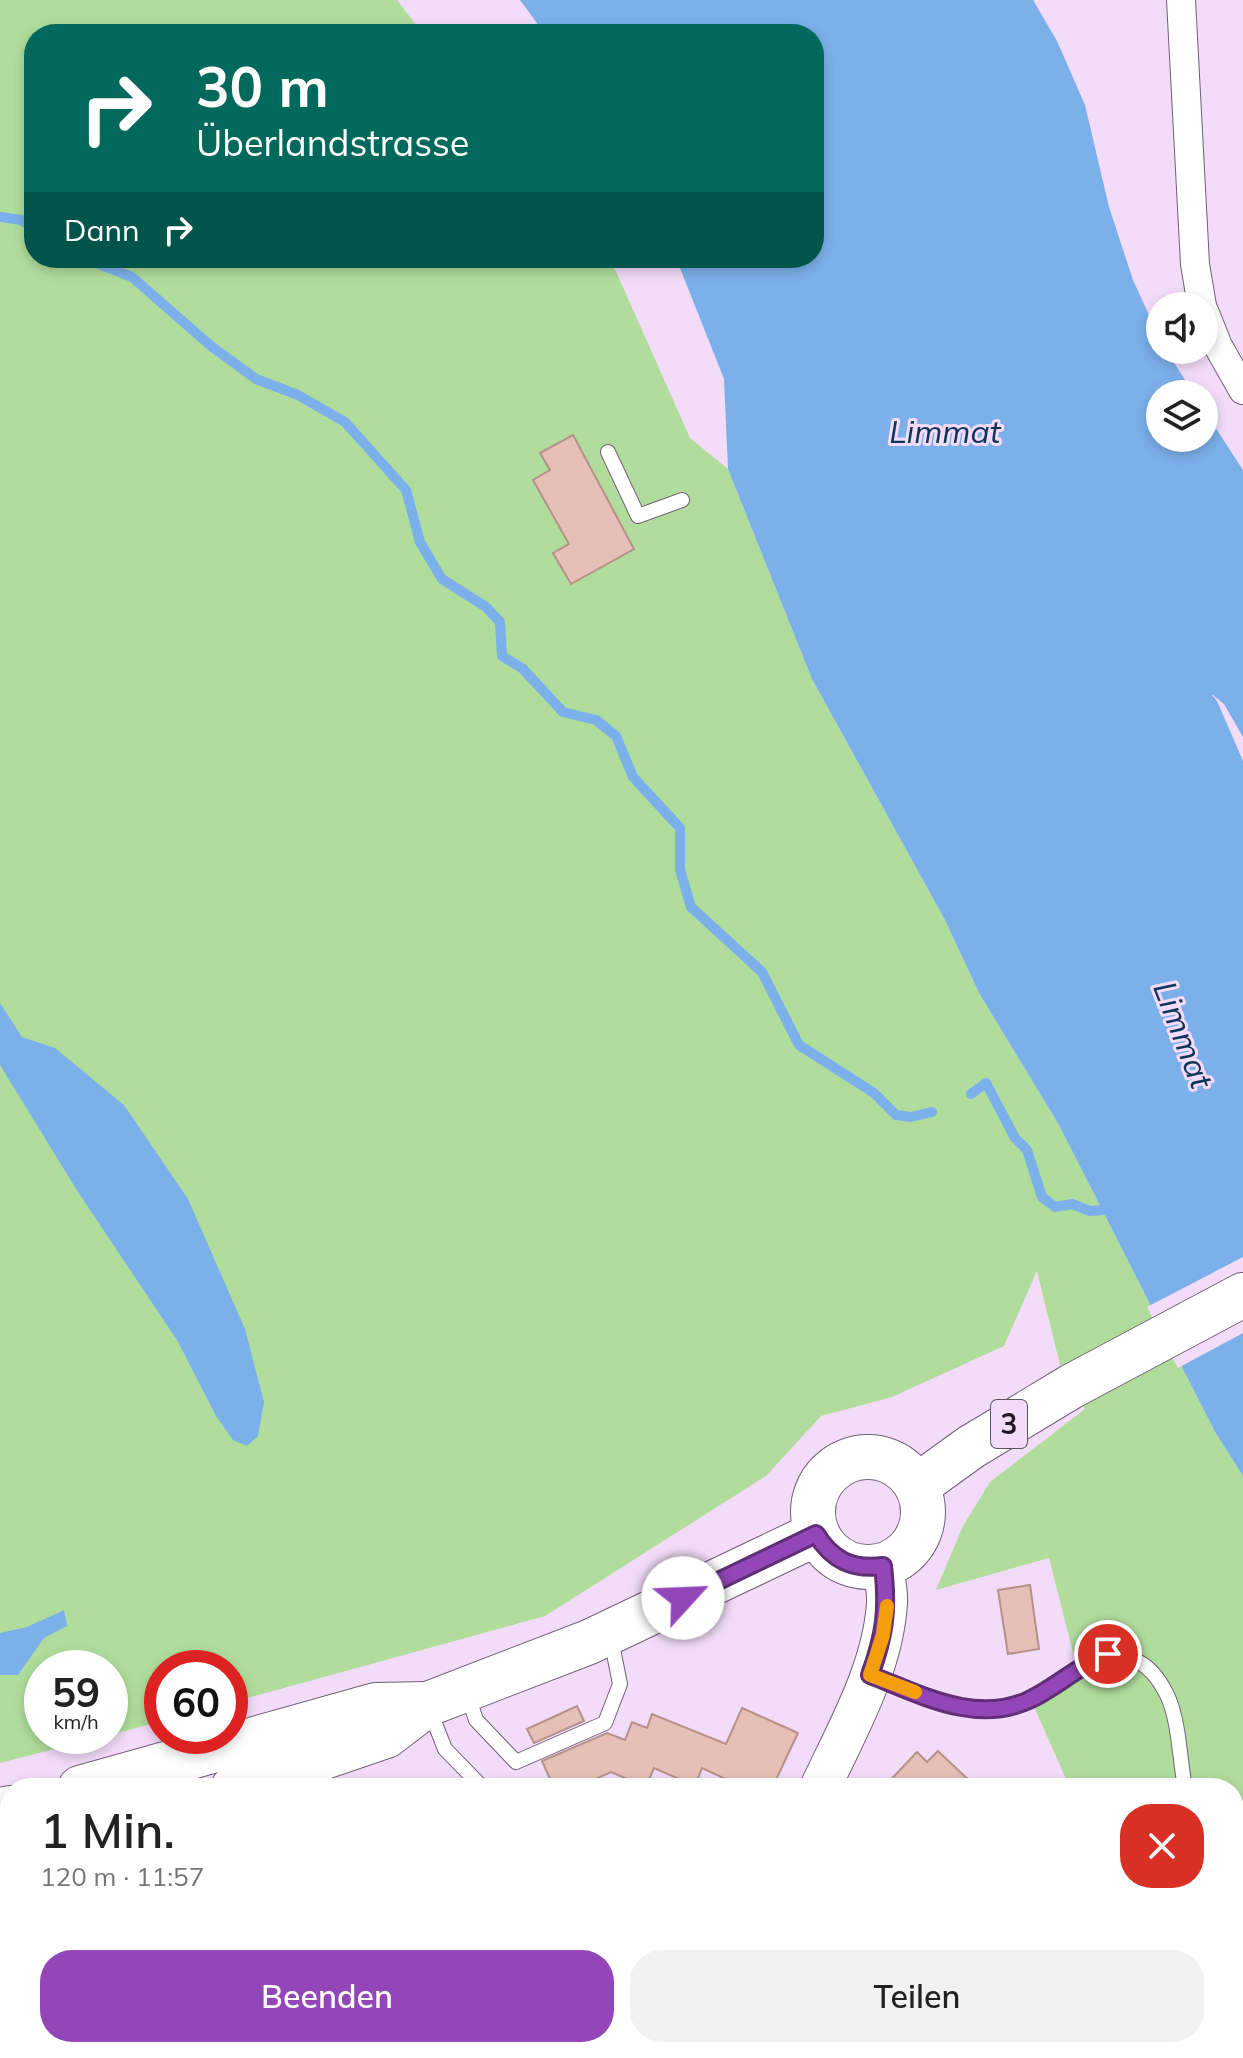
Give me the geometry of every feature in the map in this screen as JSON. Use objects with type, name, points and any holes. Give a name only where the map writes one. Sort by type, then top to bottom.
[{"type":"main road","name":"3","points":[[917,1486],[971,1447],[1106,1367],[1243,1295]]},
{"type":"main road","points":[[865,1457],[886,1459],[904,1470],[917,1486],[923,1505],[918,1534],[900,1557],[883,1566],[866,1568],[836,1558],[816,1534],[812,1513],[816,1492],[827,1474],[844,1462],[865,1457]]},
{"type":"main road","points":[[262,1778],[386,1736],[447,1697],[610,1632],[816,1534]]},
{"type":"main road","points":[[824,1778],[870,1675],[883,1635],[888,1600],[883,1566]]},
{"type":"main road","points":[[116,1778],[376,1705],[447,1697]]},
{"type":"street","points":[[1181,0],[1195,264],[1200,292]]},
{"type":"street","points":[[1218,346],[1243,390]]},
{"type":"lane","points":[[608,452],[638,516],[682,500]]},
{"type":"lane","points":[[447,1697],[476,1720],[516,1762],[605,1723],[620,1684],[610,1632]]},
{"type":"lane","points":[[870,1675],[949,1705],[983,1710],[1007,1708],[1031,1700],[1093,1660],[1108,1654],[1125,1655],[1140,1662],[1157,1679],[1169,1699],[1183,1778]]},
{"type":"lane","points":[[447,1697],[445,1749],[473,1778]]},
{"type":"green space","points":[[0,0],[397,0],[415,24],[24,24],[24,268],[614,268],[690,438],[728,469],[812,679],[945,920],[979,993],[1059,1125],[1215,1432],[1243,1476],[1243,1778],[1066,1778],[1031,1700],[1077,1668],[1049,1558],[936,1590],[963,1526],[990,1482],[1085,1409],[1060,1365],[1037,1271],[1004,1346],[892,1397],[821,1416],[766,1476],[545,1616],[248,1698],[248,1650],[144,1650],[144,1726],[128,1730],[128,1650],[24,1650],[24,1754],[35,1754],[0,1763]]},
{"type":"water","name":"Limmat","points":[[520,0],[1033,0],[1057,41],[1085,105],[1109,207],[1133,280],[1146,308],[1146,364],[1175,364],[1185,380],[1146,380],[1146,452],[1218,452],[1218,432],[1243,470],[1243,737],[1224,704],[1213,695],[1197,696],[1192,702],[1243,819],[1243,1476],[1215,1432],[1059,1125],[979,993],[945,920],[812,679],[728,469],[724,379],[680,268],[824,268],[824,24],[538,24]]},
{"type":"water","points":[[0,1003],[22,1037],[55,1048],[124,1105],[188,1199],[245,1329],[264,1402],[258,1436],[247,1446],[233,1440],[216,1416],[177,1340],[78,1192],[0,1065]]},
{"type":"water","points":[[64,1610],[67,1626],[44,1638],[36,1650],[24,1650],[24,1666],[18,1675],[0,1675],[0,1633],[27,1627]]},
{"type":"pier","points":[[1243,1257],[1243,1333],[1178,1368],[1147,1307]]},
{"type":"building","points":[[573,435],[634,549],[571,584],[553,553],[569,544],[533,480],[550,470],[540,453]]},
{"type":"building","points":[[1030,1585],[1039,1649],[1008,1654],[998,1590]]},
{"type":"building","points":[[577,1706],[584,1721],[534,1743],[527,1729]]},
{"type":"building","points":[[742,1708],[798,1733],[777,1778],[724,1778],[702,1768],[698,1778],[677,1778],[654,1768],[650,1778],[625,1778],[611,1772],[598,1778],[550,1778],[542,1761],[607,1733],[625,1740],[632,1722],[647,1728],[652,1714],[726,1744]]},
{"type":"building","points":[[938,1751],[966,1778],[892,1778],[917,1752],[927,1762]]},
{"type":"waterway","points":[[0,217],[24,222]]},
{"type":"waterway","points":[[109,268],[132,277],[211,346],[256,379],[298,395],[345,422],[406,490],[420,542],[442,579],[486,607],[500,622],[502,656],[522,668],[563,712],[596,720],[616,736],[633,777],[680,828],[680,870],[691,907],[762,972],[799,1045],[874,1093],[896,1115],[911,1117],[932,1112]]},
{"type":"waterway","points":[[1196,712],[1202,709],[1243,804]]},
{"type":"waterway","points":[[971,1094],[986,1083],[1015,1138],[1027,1150],[1042,1197],[1055,1207],[1072,1204],[1090,1211],[1116,1209]]},
{"type":"slow traffic","points":[[887,1606],[883,1635],[870,1675],[915,1692]]},
{"type":"route","points":[[683,1598],[816,1534],[836,1558],[866,1568],[883,1566],[888,1600],[883,1635],[870,1675],[949,1705],[983,1710],[1007,1708],[1031,1700],[1078,1668],[1108,1654]]}]
